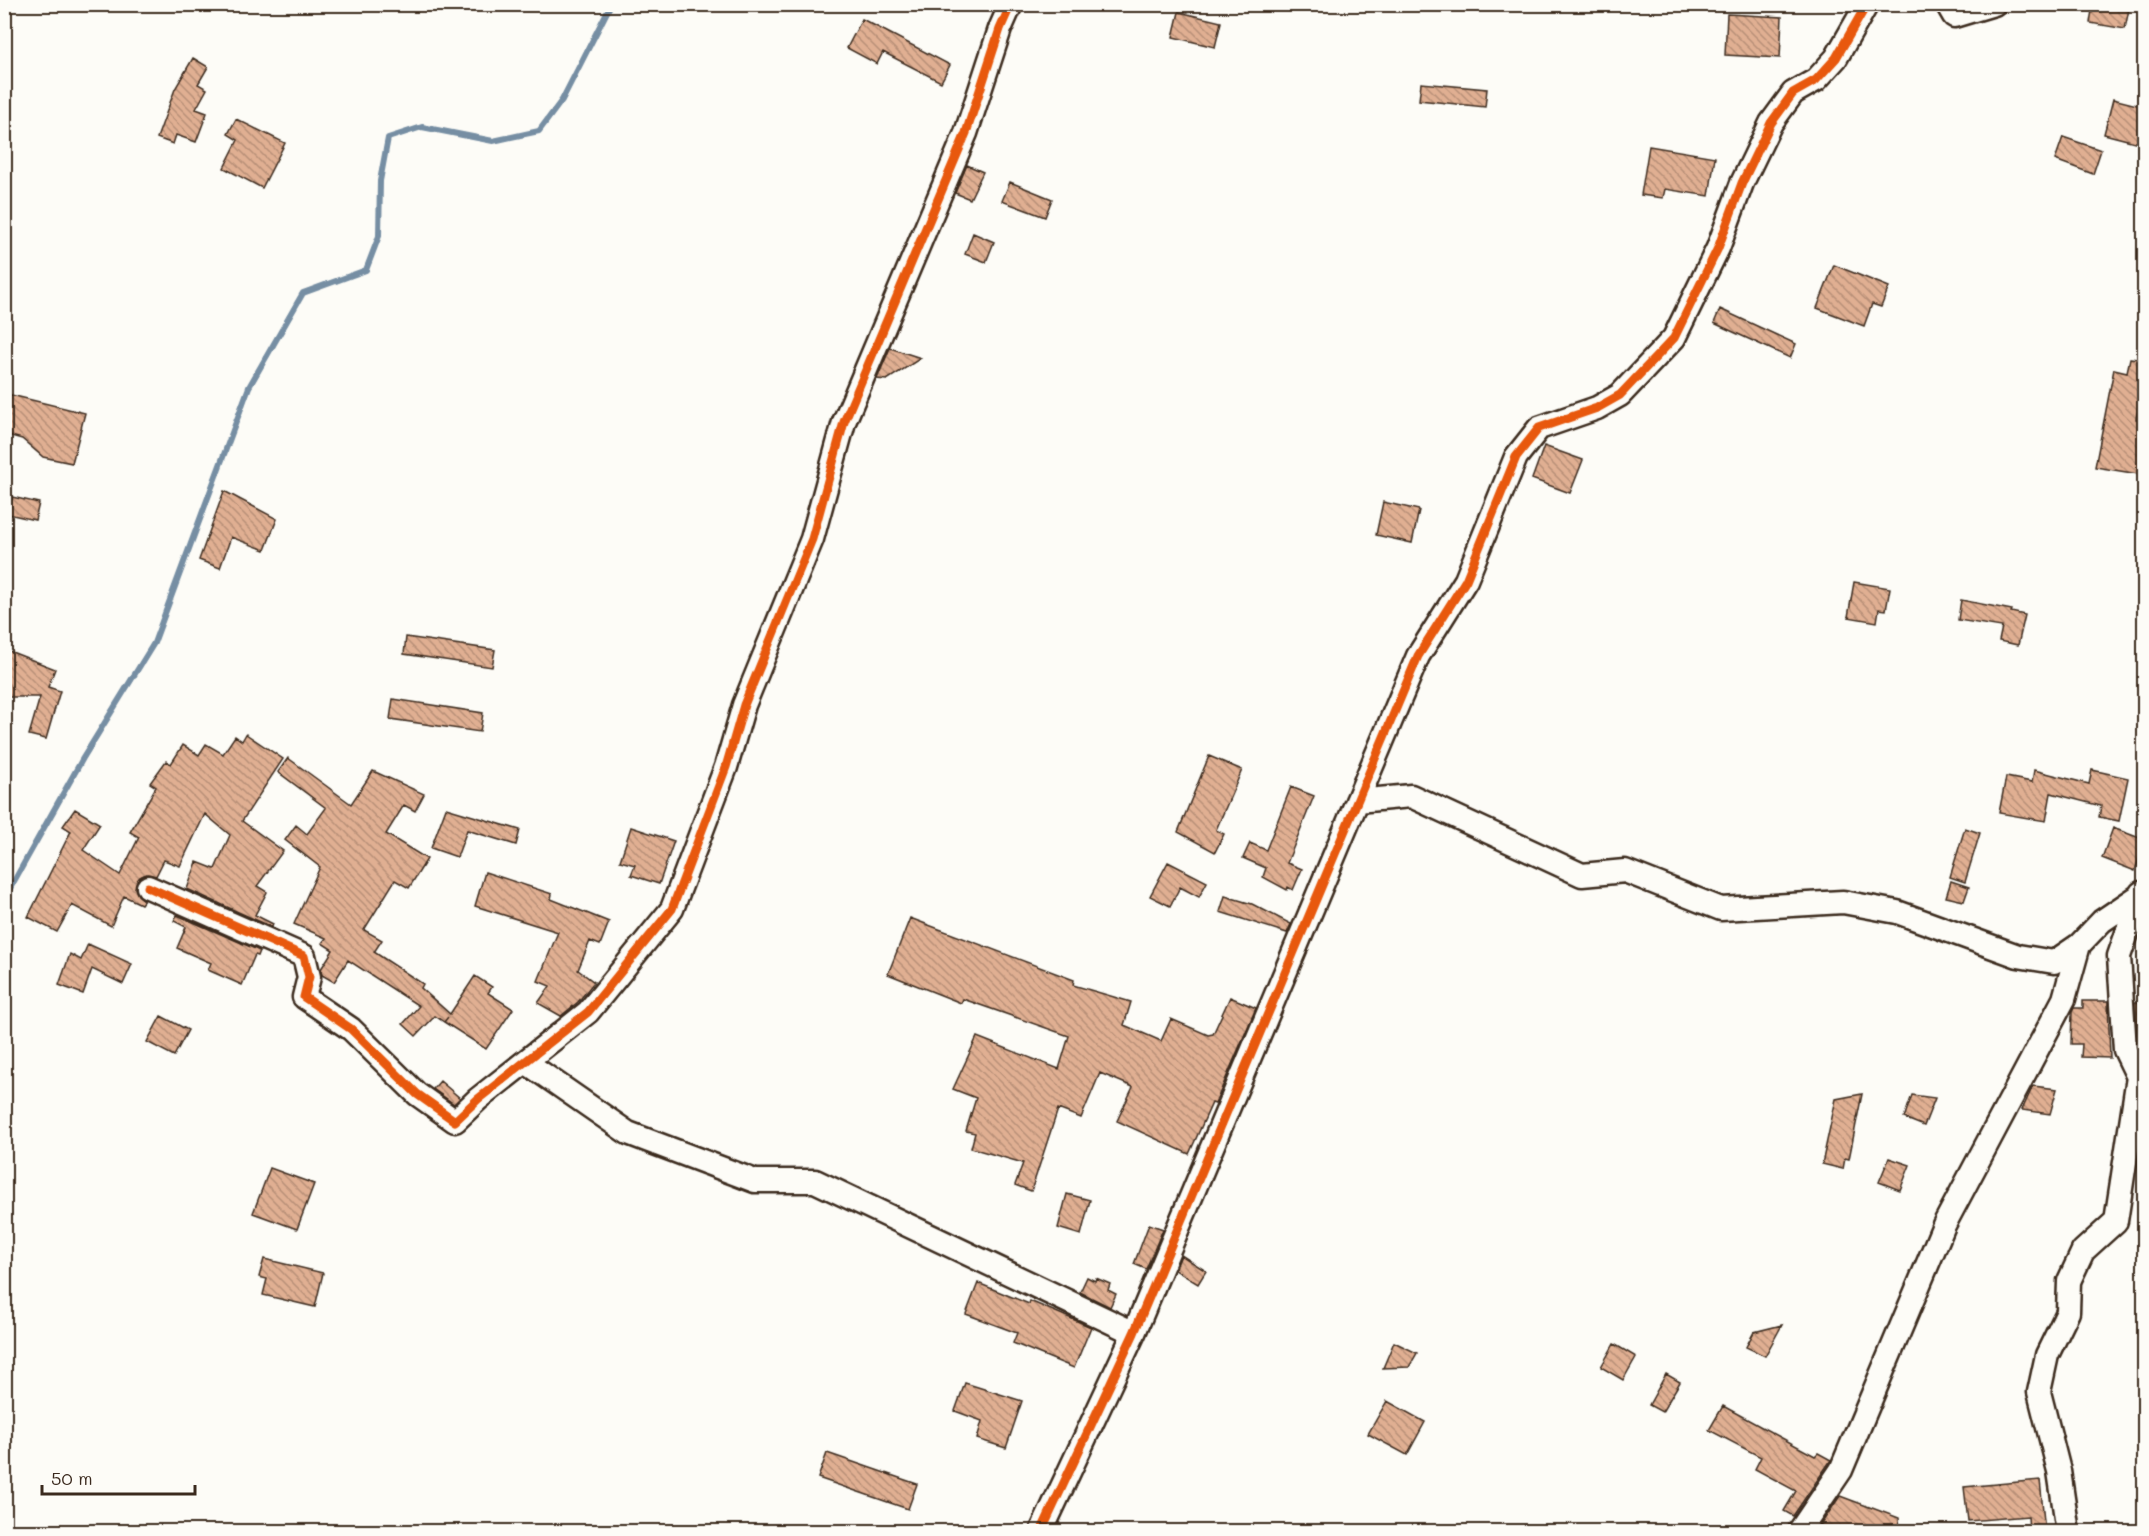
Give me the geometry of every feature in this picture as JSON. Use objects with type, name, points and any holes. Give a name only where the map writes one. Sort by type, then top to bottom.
[{"type":"street","points":[[148,887],[304,956],[309,977],[304,998],[351,1029],[417,1094],[455,1121],[478,1099],[527,1063],[588,1012],[672,909],[726,767],[744,705],[812,539],[844,422],[966,133],[1000,29],[1011,4]]},
{"type":"street","points":[[1041,1532],[1134,1333],[1418,656],[1466,580],[1516,457],[1539,428],[1597,408],[1620,395],[1674,338],[1718,249],[1742,183],[1771,123],[1793,93],[1816,80],[1836,58],[1868,4]]},
{"type":"street","points":[[1947,4],[1953,15],[1994,4]]},
{"type":"street","points":[[1357,801],[1411,796],[1582,875],[1625,871],[1721,909],[1843,902],[1897,912],[2018,956],[2054,962],[2079,945],[2102,921],[2142,892]]},
{"type":"street","points":[[2068,1532],[2059,1471],[2039,1392],[2047,1355],[2068,1312],[2069,1281],[2083,1251],[2116,1221],[2138,1077],[2124,1050],[2118,956],[2142,892]]},
{"type":"street","points":[[1799,1532],[1841,1470],[1944,1225],[2064,999],[2079,945]]},
{"type":"street","points":[[527,1063],[628,1133],[755,1181],[815,1181],[1134,1333]]},
{"type":"building","points":[[2093,4],[2130,4],[2125,29],[2090,23]]},
{"type":"building","points":[[1179,12],[1221,22],[1215,47],[1173,37]]},
{"type":"building","points":[[1727,14],[1782,17],[1780,58],[1725,55]]},
{"type":"building","points":[[862,19],[950,65],[941,82],[883,52],[877,64],[847,48]]},
{"type":"building","points":[[193,58],[208,67],[198,84],[207,89],[196,109],[207,113],[196,142],[176,135],[173,144],[157,138],[175,89]]},
{"type":"building","points":[[1421,83],[1487,89],[1485,107],[1419,100]]},
{"type":"building","points":[[2113,99],[2145,107],[2145,124],[2139,143],[2104,134]]},
{"type":"building","points":[[236,119],[285,143],[262,188],[224,168],[238,140],[228,134]]},
{"type":"building","points":[[2063,137],[2101,150],[2093,174],[2055,160]]},
{"type":"building","points":[[1649,146],[1715,157],[1709,196],[1665,189],[1663,198],[1641,195]]},
{"type":"building","points":[[967,165],[983,172],[970,199],[955,193]]},
{"type":"building","points":[[1010,182],[1052,199],[1045,217],[1002,201]]},
{"type":"building","points":[[973,233],[994,242],[986,262],[965,254]]},
{"type":"building","points":[[1834,265],[1889,287],[1881,307],[1872,304],[1864,326],[1817,308]]},
{"type":"building","points":[[1720,309],[1796,344],[1790,358],[1714,323]]},
{"type":"building","points":[[890,348],[921,358],[887,380],[877,379]]},
{"type":"building","points":[[2130,358],[2145,360],[2145,379],[2136,419],[2145,421],[2145,475],[2095,467],[2114,369],[2127,372]]},
{"type":"building","points":[[7,394],[85,413],[72,463],[43,457],[22,439],[4,434]]},
{"type":"building","points":[[1544,446],[1583,460],[1570,493],[1532,479]]},
{"type":"building","points":[[224,491],[277,519],[265,550],[231,537],[220,568],[199,560]]},
{"type":"building","points":[[12,497],[39,503],[35,520],[8,514]]},
{"type":"building","points":[[1383,502],[1419,510],[1412,543],[1376,535]]},
{"type":"building","points":[[1854,582],[1890,588],[1886,610],[1879,609],[1877,622],[1848,617]]},
{"type":"building","points":[[1961,600],[2012,610],[2011,612],[2025,615],[2018,645],[1999,641],[2002,627],[1958,620]]},
{"type":"building","points":[[406,637],[495,650],[492,667],[404,654]]},
{"type":"building","points":[[4,649],[55,669],[48,687],[60,691],[46,739],[29,735],[40,697],[4,697]]},
{"type":"building","points":[[393,699],[483,713],[480,732],[390,719]]},
{"type":"building","points":[[246,734],[283,759],[242,821],[283,851],[257,886],[267,892],[255,915],[273,924],[272,927],[187,889],[197,862],[215,869],[230,835],[205,814],[180,866],[164,860],[156,876],[147,874],[140,877],[135,888],[144,900],[141,904],[124,896],[111,926],[72,905],[57,932],[28,917],[71,831],[63,826],[75,809],[100,824],[83,850],[120,875],[139,837],[130,832],[156,787],[150,783],[166,761],[171,764],[183,745],[199,755],[206,744],[223,754],[235,736],[242,741]]},
{"type":"building","points":[[1209,756],[1242,770],[1216,830],[1224,834],[1215,852],[1178,832]]},
{"type":"building","points":[[288,758],[351,804],[373,771],[424,794],[415,811],[404,805],[386,834],[427,859],[409,888],[395,880],[364,930],[382,940],[374,952],[423,984],[421,988],[450,1014],[475,976],[492,987],[488,993],[513,1009],[486,1049],[435,1016],[416,1036],[403,1024],[419,1006],[348,960],[334,982],[322,975],[321,969],[333,950],[322,943],[326,938],[294,924],[320,867],[285,840],[296,825],[307,834],[326,808],[278,772]]},
{"type":"building","points":[[2034,770],[2089,784],[2092,770],[2128,778],[2119,821],[2099,817],[2101,806],[2051,793],[2046,821],[1999,813],[2006,777],[2032,782]]},
{"type":"building","points":[[1291,787],[1314,796],[1287,863],[1302,869],[1293,890],[1288,887],[1287,890],[1263,877],[1266,868],[1243,858],[1250,843],[1266,850]]},
{"type":"building","points":[[446,808],[520,830],[516,845],[467,830],[457,857],[431,848]]},
{"type":"building","points":[[631,827],[674,841],[659,884],[631,875],[635,865],[620,861]]},
{"type":"building","points":[[1965,828],[1980,833],[1965,882],[1950,877]]},
{"type":"building","points":[[2113,828],[2145,840],[2135,871],[2102,858]]},
{"type":"building","points":[[1168,862],[1207,882],[1199,897],[1180,887],[1170,906],[1150,896]]},
{"type":"building","points":[[485,872],[552,894],[551,899],[609,922],[600,945],[590,941],[578,970],[594,982],[578,1002],[561,1016],[538,1003],[550,986],[538,981],[558,932],[475,906]]},
{"type":"building","points":[[1951,881],[1969,887],[1964,901],[1946,897]]},
{"type":"building","points":[[1225,896],[1252,904],[1291,924],[1287,933],[1220,912]]},
{"type":"building","points":[[177,915],[260,951],[258,956],[255,955],[242,985],[208,970],[211,963],[177,948],[186,927],[174,921]]},
{"type":"building","points":[[910,918],[1074,980],[1073,985],[1131,1002],[1124,1025],[1161,1041],[1171,1019],[1208,1035],[1213,1034],[1230,997],[1256,1008],[1215,1104],[1212,1103],[1189,1154],[1117,1121],[1133,1087],[1100,1073],[1081,1118],[1058,1109],[1031,1191],[1015,1185],[1023,1163],[971,1148],[975,1133],[966,1131],[976,1098],[953,1089],[977,1037],[1059,1069],[1069,1036],[963,999],[961,1003],[888,974]]},
{"type":"building","points":[[88,944],[132,964],[123,984],[92,969],[83,994],[59,985],[70,954],[81,960]]},
{"type":"building","points":[[2083,1001],[2108,1001],[2110,1058],[2081,1057],[2082,1044],[2071,1044],[2072,1012],[2074,1008],[2083,1008]]},
{"type":"building","points":[[2135,1002],[2145,1002],[2145,1036],[2138,1035]]},
{"type":"building","points":[[161,1016],[188,1030],[174,1056],[147,1042]]},
{"type":"building","points":[[440,1081],[460,1098],[454,1104],[433,1089]]},
{"type":"building","points":[[2033,1086],[2057,1089],[2050,1114],[2022,1110]]},
{"type":"building","points":[[1862,1094],[1849,1159],[1845,1158],[1843,1169],[1822,1164],[1836,1099]]},
{"type":"building","points":[[1912,1095],[1935,1098],[1924,1126],[1904,1118]]},
{"type":"building","points":[[1889,1158],[1910,1165],[1900,1190],[1879,1182]]},
{"type":"building","points":[[270,1168],[314,1184],[297,1229],[253,1213]]},
{"type":"building","points":[[1067,1194],[1090,1200],[1081,1235],[1058,1228]]},
{"type":"building","points":[[1149,1224],[1163,1229],[1146,1269],[1134,1264]]},
{"type":"building","points":[[1181,1255],[1206,1271],[1198,1284],[1175,1270]]},
{"type":"building","points":[[264,1259],[323,1273],[315,1307],[263,1295],[267,1279],[259,1277]]},
{"type":"building","points":[[1087,1277],[1110,1284],[1108,1290],[1116,1294],[1110,1307],[1080,1292]]},
{"type":"building","points":[[978,1283],[1029,1304],[1030,1301],[1091,1327],[1074,1368],[1013,1343],[1017,1333],[966,1314]]},
{"type":"building","points":[[1782,1325],[1765,1356],[1746,1347],[1754,1332]]},
{"type":"building","points":[[1394,1342],[1417,1353],[1409,1367],[1383,1368]]},
{"type":"building","points":[[1614,1344],[1636,1357],[1623,1380],[1601,1367]]},
{"type":"building","points":[[1666,1374],[1680,1382],[1662,1412],[1649,1405]]},
{"type":"building","points":[[965,1383],[1022,1401],[1006,1448],[977,1439],[982,1421],[955,1411]]},
{"type":"building","points":[[1387,1401],[1425,1422],[1407,1455],[1368,1434]]},
{"type":"building","points":[[1723,1406],[1815,1456],[1818,1453],[1831,1460],[1793,1516],[1784,1511],[1796,1491],[1755,1469],[1761,1457],[1709,1430]]},
{"type":"building","points":[[827,1453],[917,1484],[908,1509],[818,1478]]},
{"type":"building","points":[[2040,1480],[2045,1532],[2029,1532],[2028,1516],[1968,1521],[1964,1487]]},
{"type":"building","points":[[1840,1496],[1899,1518],[1900,1532],[1817,1530]]},
{"type":"waterway","points":[[4,899],[83,758],[154,643],[249,387],[303,293],[366,270],[379,236],[380,181],[388,138],[422,127],[493,141],[539,131],[562,100],[611,4]]},
{"type":"cycle path","points":[[148,887],[304,956],[309,977],[304,997],[351,1029],[417,1094],[455,1121],[478,1099],[588,1012],[672,909],[726,767],[744,705],[812,539],[844,422],[966,133],[1000,29],[1011,4]]},
{"type":"cycle path","points":[[1041,1532],[1134,1333],[1418,656],[1466,580],[1516,457],[1539,428],[1597,408],[1620,395],[1674,338],[1718,248],[1742,183],[1771,123],[1793,93],[1816,80],[1836,58],[1867,4]]}]
